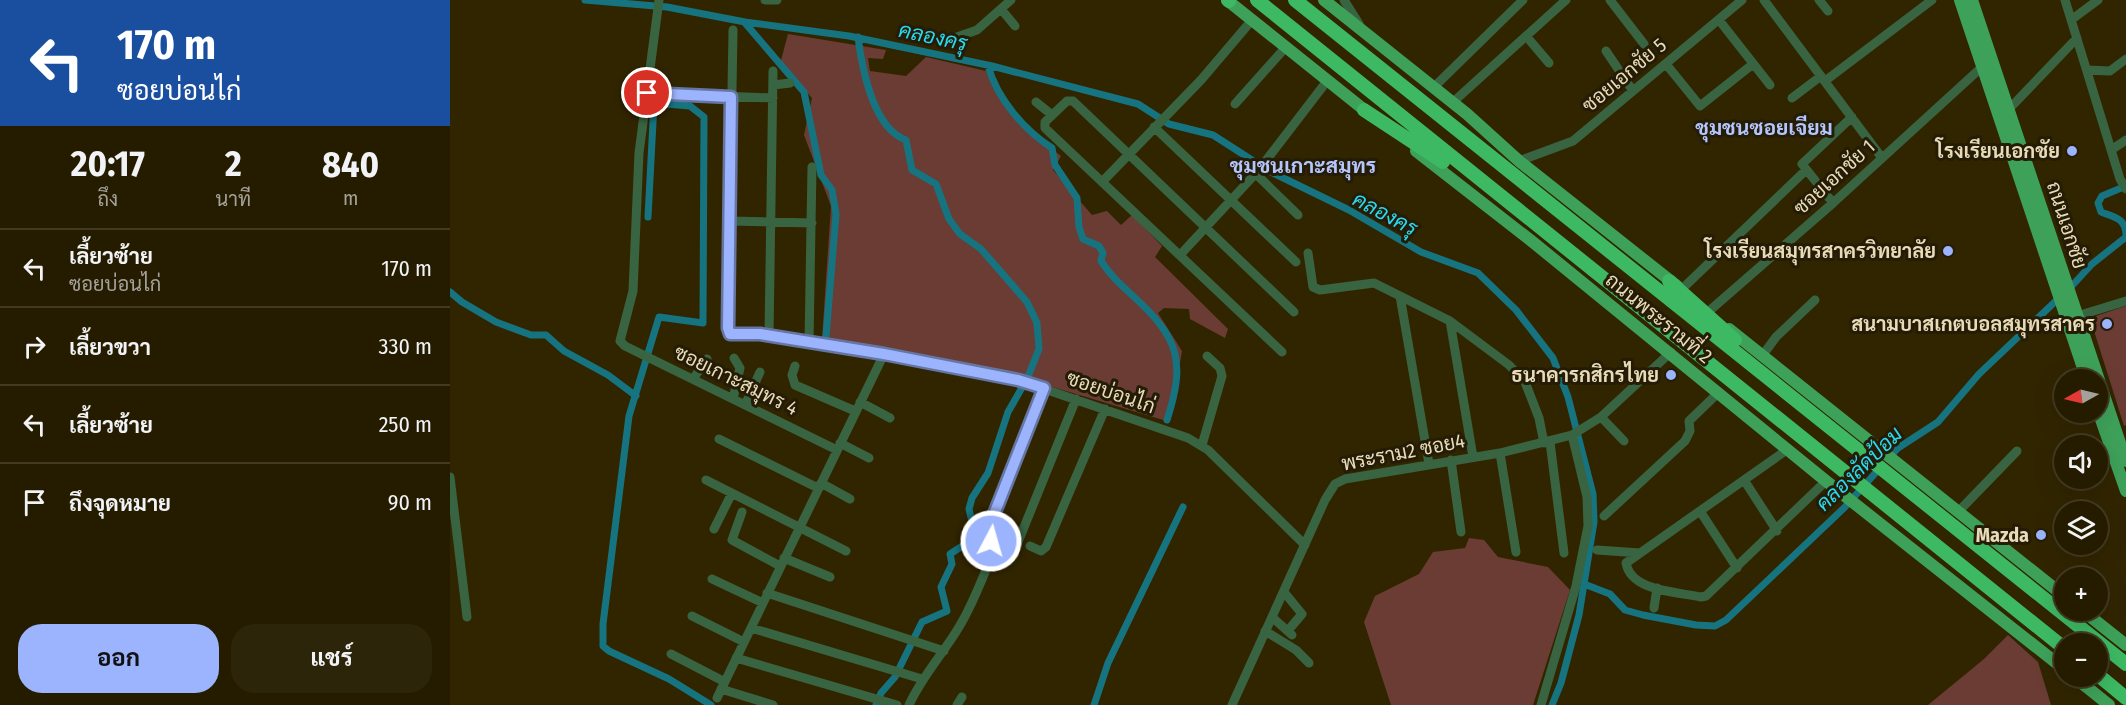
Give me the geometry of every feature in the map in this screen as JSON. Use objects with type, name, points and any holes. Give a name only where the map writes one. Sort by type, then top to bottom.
[{"type":"highway","name":"ถนนพระรามที่ 2","points":[[1257,0],[1515,210],[2054,640]]},
{"type":"highway","name":"ถนนพระรามที่ 2","points":[[1295,0],[1881,461],[2126,664]]},
{"type":"highway","points":[[1364,110],[1515,210]]},
{"type":"highway","points":[[1669,281],[1881,461]]},
{"type":"highway","points":[[2108,684],[2126,698]]},
{"type":"main road","name":"ถนนพระรามที่ 2","points":[[1228,0],[1285,48],[1671,352],[1826,481],[2054,661]]},
{"type":"main road","name":"ถนนพระรามที่ 2","points":[[1324,0],[1452,103],[1519,161],[1621,240],[1669,281],[1683,288],[1881,461],[1958,512],[2054,588]]},
{"type":"main road","name":"ถนนเอกชัย","points":[[1960,0],[2061,285],[2084,369]]},
{"type":"main road","name":"ถนนเอกชัย","points":[[1972,0],[2009,109],[2061,285]]},
{"type":"main road","name":"ถนนเอกชัย","points":[[2066,300],[2077,316],[2126,461]]},
{"type":"main road","name":"ถนนเอกชัย","points":[[2108,423],[2117,436],[2126,491]]},
{"type":"main road","points":[[2096,621],[2126,645]]},
{"type":"main road","points":[[2087,687],[2109,705]]},
{"type":"street","points":[[659,0],[647,93],[773,98]]},
{"type":"street","points":[[765,0],[777,0]]},
{"type":"street","points":[[957,37],[976,30],[1011,0]]},
{"type":"street","points":[[1344,0],[1366,34]]},
{"type":"street","points":[[1433,88],[1514,4],[1523,0]]},
{"type":"street","points":[[1452,103],[1566,0]]},
{"type":"street","points":[[1610,0],[1644,44]]},
{"type":"street","name":"ซอยเอกชัย 5","points":[[1519,161],[1573,141],[1742,0]]},
{"type":"street","points":[[1764,0],[1882,158]]},
{"type":"street","points":[[1820,0],[1828,11]]},
{"type":"street","points":[[1792,98],[1823,79],[1932,0]]},
{"type":"street","points":[[2065,0],[2120,179],[2126,189]]},
{"type":"street","points":[[2071,20],[2098,0]]},
{"type":"street","points":[[1001,9],[1015,26]]},
{"type":"street","points":[[1102,182],[1205,75],[1252,20]]},
{"type":"street","points":[[1719,20],[1770,86]]},
{"type":"street","points":[[732,30],[730,221],[812,223]]},
{"type":"street","points":[[1526,36],[1549,63]]},
{"type":"street","points":[[2009,109],[2077,38]]},
{"type":"street","points":[[1235,104],[1285,48]]},
{"type":"street","points":[[1606,51],[1633,91]]},
{"type":"street","points":[[2087,70],[2110,70],[2126,59]]},
{"type":"street","points":[[1666,64],[1700,106],[1753,64]]},
{"type":"street","name":"ซอยเอกชัย 1","points":[[1708,312],[1833,203],[1983,66]]},
{"type":"street","points":[[769,335],[773,71]]},
{"type":"street","points":[[1180,255],[1259,170],[1327,81]]},
{"type":"street","points":[[773,85],[790,84]]},
{"type":"street","name":"ซอยเกาะสมุทร 4","points":[[647,93],[637,177],[633,291],[620,341],[648,358],[745,405],[869,458]]},
{"type":"street","points":[[1282,352],[1045,128],[1045,122],[1066,101],[1072,101],[1294,312]]},
{"type":"street","points":[[1036,102],[1052,115]]},
{"type":"street","points":[[1833,203],[1802,164],[1852,117]]},
{"type":"street","points":[[1159,123],[1231,200],[1296,262]]},
{"type":"street","points":[[2111,150],[2126,140]]},
{"type":"street","points":[[809,343],[812,167]]},
{"type":"street","points":[[1259,170],[1298,215]]},
{"type":"street","points":[[1683,288],[1806,170]]},
{"type":"street","name":"ซอยบ่อนไก่","points":[[730,221],[728,328],[732,335],[769,335],[1018,380],[1105,409],[1202,445],[1305,544]]},
{"type":"street","points":[[1308,253],[1311,284],[1316,289],[1374,283],[1450,321],[1509,365],[1525,382],[1547,442],[1564,553]]},
{"type":"street","points":[[1400,296],[1429,464]]},
{"type":"street","points":[[1761,356],[1776,337],[1815,300]]},
{"type":"street","points":[[2077,316],[2126,301]]},
{"type":"street","points":[[1450,321],[1473,457]]},
{"type":"street","points":[[1624,441],[1601,417],[1671,352]]},
{"type":"street","points":[[717,698],[884,354]]},
{"type":"street","points":[[1202,445],[1222,376],[1220,368],[1207,356]]},
{"type":"street","points":[[733,399],[740,368],[734,358]]},
{"type":"street","points":[[693,380],[707,359]]},
{"type":"street","points":[[795,366],[792,375],[795,385],[890,418]]},
{"type":"street","points":[[745,405],[760,372]]},
{"type":"street","points":[[1044,388],[987,532],[988,540],[1016,547],[1076,399]]},
{"type":"street","points":[[1604,516],[1685,441],[1690,431],[1689,421],[1719,392]]},
{"type":"street","points":[[1030,546],[1041,551],[1046,547],[1105,409]]},
{"type":"street","name":"พระราม2 ซอย4","points":[[1232,705],[1305,544],[1335,484],[1346,479],[1500,453],[1547,442],[1573,434],[1601,417]]},
{"type":"street","points":[[1541,705],[1576,586],[1588,526],[1587,497],[1573,434]]},
{"type":"street","points":[[719,439],[850,499]]},
{"type":"street","points":[[1788,449],[1626,563],[1626,566],[1640,582],[1657,588],[1706,596],[1777,531],[1826,481]]},
{"type":"street","points":[[1958,512],[2018,451]]},
{"type":"street","points":[[1500,453],[1516,552]]},
{"type":"street","points":[[1451,460],[1461,532]]},
{"type":"street","points":[[450,477],[466,617]]},
{"type":"street","points":[[706,480],[846,551]]},
{"type":"street","points":[[1744,480],[1777,531]]},
{"type":"street","points":[[714,529],[732,493]]},
{"type":"street","points":[[1700,511],[1737,568]]},
{"type":"street","points":[[742,512],[732,540],[782,562],[830,577]]},
{"type":"street","points":[[912,704],[922,679],[944,651],[967,612],[997,543]]},
{"type":"street","points":[[1597,550],[1640,553]]},
{"type":"street","points":[[712,579],[763,603]]},
{"type":"street","points":[[1654,608],[1657,588]]},
{"type":"street","points":[[1272,617],[1292,631],[1302,614],[1284,592]]},
{"type":"street","points":[[767,593],[944,651]]},
{"type":"street","points":[[692,616],[744,642]]},
{"type":"street","points":[[751,627],[922,679]]},
{"type":"street","points":[[1265,631],[1296,650],[1309,663]]},
{"type":"street","points":[[671,654],[723,685],[774,705]]},
{"type":"street","points":[[736,658],[897,705]]},
{"type":"shaded area","points":[[788,34],[886,50],[883,59],[868,58],[870,71],[906,76],[926,57],[986,71],[1007,109],[1026,129],[1061,156],[1053,170],[1092,215],[1107,211],[1121,225],[1132,215],[1162,246],[1155,257],[1228,329],[1225,338],[1190,319],[1189,309],[1164,308],[1158,313],[1182,351],[1170,422],[1019,377],[822,339],[831,206],[804,135],[812,98],[780,64]]},
{"type":"shaded area","points":[[2126,306],[2126,425],[2124,426],[2108,369],[2106,369],[2090,318]]},
{"type":"shaded area","points":[[1469,538],[1484,540],[1498,557],[1548,567],[1570,590],[1533,705],[1391,705],[1364,622],[1375,596],[1419,574],[1433,552],[1465,548]]},
{"type":"shaded area","points":[[2008,635],[2038,662],[2051,705],[1928,705],[1984,659]]},
{"type":"waterway","name":"คลองครุ","points":[[585,0],[667,7],[745,22],[849,36],[992,66],[1138,104],[1169,124],[1213,135],[1269,171],[1349,210],[1421,252],[1478,273],[1516,310],[1553,358],[1568,397],[1593,494],[1594,522],[1579,615],[1561,683],[1552,705]]},
{"type":"waterway","points":[[745,23],[804,92],[821,175],[832,190],[836,214],[826,337]]},
{"type":"waterway","points":[[858,37],[866,80],[877,110],[885,123],[906,140],[912,170],[936,184],[949,219],[960,234],[981,249],[1027,302],[1037,323],[1039,349],[1027,379],[1008,412],[988,473],[972,498],[969,509],[973,526],[967,543],[950,554],[952,564],[941,587],[947,611],[922,622],[895,677],[881,693],[876,705]]},
{"type":"waterway","points":[[988,66],[998,90],[1013,112],[1031,132],[1052,148],[1055,165],[1077,198],[1079,227],[1083,239],[1099,246],[1103,253],[1101,261],[1116,280],[1148,311],[1169,338],[1177,366],[1173,399],[1167,420]]},
{"type":"waterway","points":[[648,217],[654,103],[690,106],[704,117],[703,323],[659,317],[629,416],[603,624],[603,646],[669,679],[711,705]]},
{"type":"waterway","name":"คลองลัดป้อม","points":[[2126,186],[2102,196],[2098,203],[2101,212],[2121,221],[2126,234]]},
{"type":"waterway","name":"คลองลัดป้อม","points":[[2068,290],[2092,264],[2126,237]]},
{"type":"waterway","points":[[450,292],[462,302],[496,322],[531,335],[546,335],[564,351],[608,375],[636,396]]},
{"type":"waterway","name":"คลองลัดป้อม","points":[[1888,459],[1898,448],[1938,422],[1979,374],[2060,297]]},
{"type":"waterway","name":"คลองลัดป้อม","points":[[1584,584],[1610,594],[1625,610],[1696,625],[1715,626],[1726,620],[1844,508],[1880,468]]},
{"type":"waterway","points":[[1094,705],[1108,663],[1183,507]]},
{"type":"place","name":"โรงเรียนเอกชัย","points":[[2072,151]]},
{"type":"place","name":"โรงเรียนสมุทรสาครวิทยาลัย","points":[[1948,251]]},
{"type":"place","name":"สนามบาสเกตบอลสมุทรสาคร","points":[[2107,324]]},
{"type":"place","name":"ธนาคารกสิกรไทย","points":[[1671,375]]},
{"type":"place","name":"Mazda","points":[[2041,535]]},
{"type":"district","name":"ชุมชนซอยเจียม","points":[[1764,128]]},
{"type":"district","name":"ชุมชนเกาะสมุทร","points":[[1303,166]]},
{"type":"route","points":[[647,93],[731,97],[728,328],[730,334],[760,334],[884,354],[1018,380],[1044,388],[987,532],[986,538],[991,541]]}]
